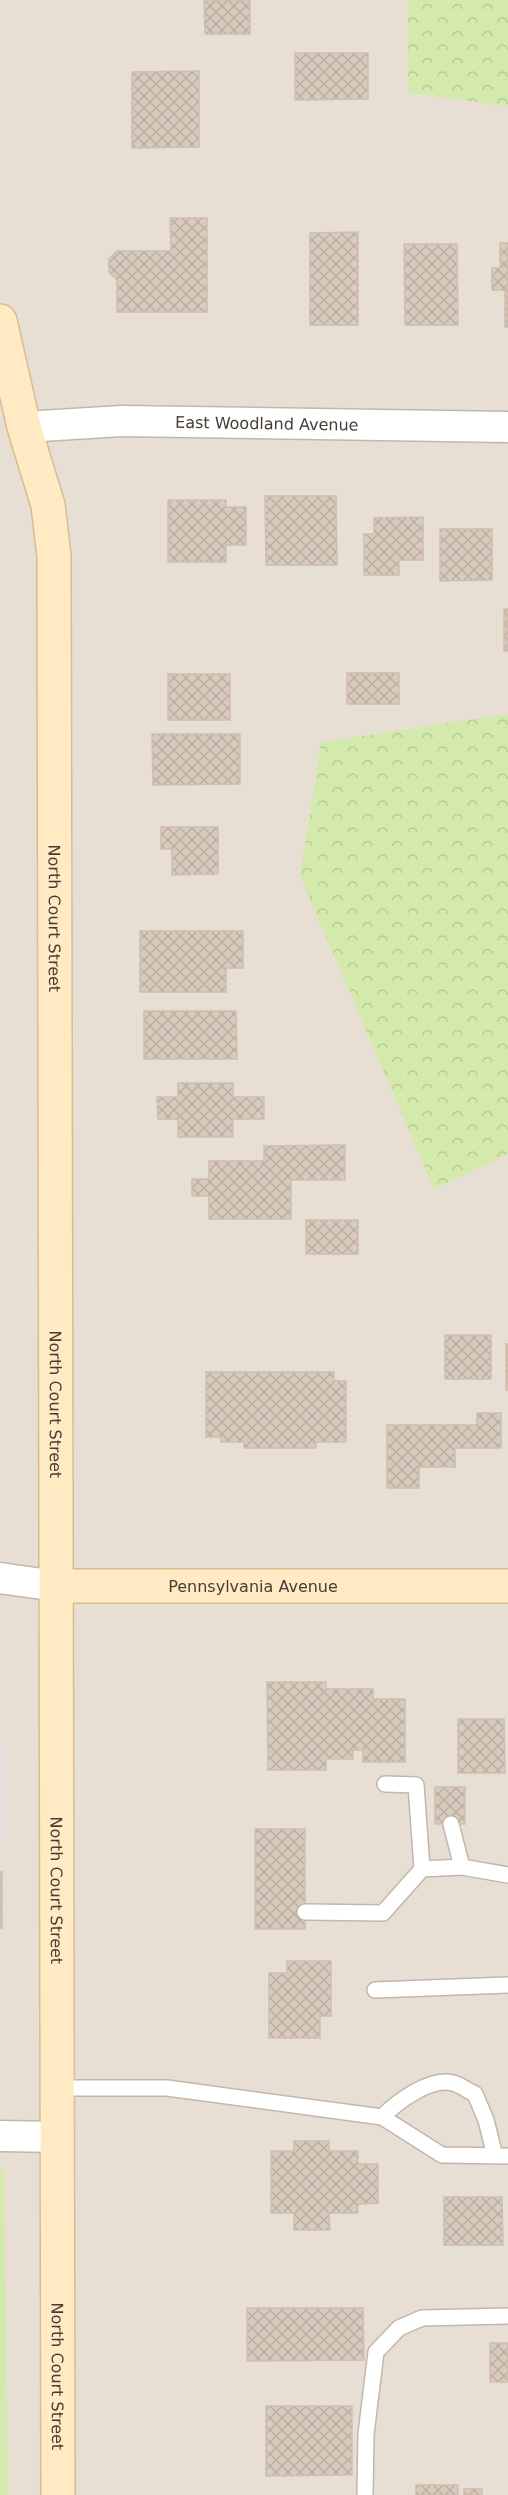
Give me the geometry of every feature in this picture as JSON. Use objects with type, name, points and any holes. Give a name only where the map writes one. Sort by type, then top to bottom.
[{"type":"main road","name":"North Court Street","points":[[0,321],[12,428],[48,505],[54,556],[58,2495]]},
{"type":"main road","name":"Pennsylvania Avenue","points":[[57,1586],[508,1586]]},
{"type":"street","name":"East Woodland Avenue","points":[[12,428],[122,421],[508,427]]},
{"type":"street","name":"Pennsylvania Avenue","points":[[0,1578],[57,1586]]},
{"type":"street","points":[[0,2136],[58,2137]]},
{"type":"lane","points":[[385,1784],[416,1785],[422,1869]]},
{"type":"lane","points":[[451,1824],[462,1867]]},
{"type":"lane","points":[[305,1912],[383,1912],[422,1869],[462,1867],[508,1875]]},
{"type":"lane","points":[[375,1990],[508,1985]]},
{"type":"lane","points":[[58,2088],[167,2088],[381,2117],[442,2155],[502,2156],[475,2094],[452,2083],[428,2086],[402,2098],[381,2117]]},
{"type":"lane","points":[[365,2495],[366,2434],[376,2352],[399,2328],[422,2318],[508,2316]]},
{"type":"shaded area","points":[[0,0],[508,0],[508,2495],[0,2495]]},
{"type":"shaded area","points":[[0,1739],[6,1739],[6,1846],[0,1846]]},
{"type":"green space","points":[[408,0],[508,0],[508,106],[408,93]]},
{"type":"green space","points":[[508,714],[508,1154],[434,1189],[300,876],[321,742]]},
{"type":"green space","points":[[0,2170],[4,2170],[8,2495],[0,2495]]},
{"type":"building","points":[[204,0],[250,0],[250,34],[205,34]]},
{"type":"building","points":[[295,53],[368,53],[368,99],[295,100]]},
{"type":"building","points":[[199,71],[199,147],[132,148],[132,72]]},
{"type":"building","points":[[170,218],[207,218],[207,312],[117,312],[117,280],[109,272],[109,259],[117,251],[171,251]]},
{"type":"building","points":[[358,232],[358,325],[310,325],[310,233]]},
{"type":"building","points":[[500,243],[508,243],[508,327],[505,327],[505,290],[492,290],[492,268],[500,268]]},
{"type":"building","points":[[404,244],[457,244],[458,325],[405,325]]},
{"type":"building","points":[[265,496],[336,496],[337,565],[266,565]]},
{"type":"building","points":[[168,500],[226,500],[226,507],[246,507],[246,545],[226,545],[226,562],[168,562]]},
{"type":"building","points":[[423,517],[423,560],[399,560],[399,575],[364,575],[364,534],[374,534],[374,518]]},
{"type":"building","points":[[440,529],[492,529],[492,580],[440,581]]},
{"type":"building","points":[[504,609],[508,609],[508,651],[504,651]]},
{"type":"building","points":[[347,673],[399,673],[399,704],[347,704]]},
{"type":"building","points":[[168,674],[230,674],[230,720],[168,720]]},
{"type":"building","points":[[152,734],[240,734],[240,784],[153,785]]},
{"type":"building","points":[[161,827],[218,827],[218,874],[172,875],[172,849],[161,849]]},
{"type":"building","points":[[140,931],[243,931],[243,968],[226,968],[226,992],[140,992]]},
{"type":"building","points":[[144,1011],[236,1011],[237,1059],[144,1059]]},
{"type":"building","points":[[178,1083],[233,1083],[233,1097],[264,1097],[264,1119],[233,1119],[233,1137],[178,1137],[178,1119],[158,1119],[157,1097],[178,1097]]},
{"type":"building","points":[[345,1145],[345,1180],[291,1180],[291,1219],[209,1219],[209,1196],[192,1196],[192,1179],[209,1179],[209,1161],[264,1161],[264,1146]]},
{"type":"building","points":[[306,1220],[358,1220],[358,1254],[306,1254]]},
{"type":"building","points":[[445,1335],[491,1335],[491,1379],[445,1379]]},
{"type":"building","points":[[506,1344],[508,1344],[508,1390],[506,1390]]},
{"type":"building","points":[[206,1372],[334,1372],[334,1381],[346,1381],[346,1442],[316,1442],[316,1448],[244,1448],[244,1442],[221,1442],[221,1437],[206,1437]]},
{"type":"building","points":[[477,1413],[501,1413],[501,1448],[455,1448],[455,1467],[419,1467],[419,1488],[387,1488],[387,1425],[477,1425]]},
{"type":"building","points":[[267,1682],[326,1682],[326,1689],[373,1689],[373,1699],[405,1699],[405,1762],[363,1762],[363,1750],[353,1750],[353,1759],[326,1759],[326,1770],[268,1770]]},
{"type":"building","points":[[458,1719],[504,1719],[505,1773],[458,1773]]},
{"type":"building","points":[[435,1787],[465,1787],[465,1824],[435,1824]]},
{"type":"building","points":[[255,1829],[305,1829],[305,1929],[255,1929]]},
{"type":"building","points":[[0,1872],[2,1872],[2,1928],[0,1928]]},
{"type":"building","points":[[287,1961],[331,1961],[331,2016],[320,2016],[320,2038],[269,2038],[269,1973],[287,1973]]},
{"type":"building","points":[[294,2141],[329,2141],[329,2151],[358,2151],[358,2164],[378,2164],[378,2203],[358,2204],[358,2213],[329,2213],[330,2230],[294,2230],[294,2213],[271,2213],[271,2151],[294,2151]]},
{"type":"building","points":[[444,2197],[502,2197],[503,2245],[444,2245]]},
{"type":"building","points":[[247,2308],[363,2308],[364,2360],[247,2361]]},
{"type":"building","points":[[490,2343],[508,2343],[508,2382],[490,2382]]},
{"type":"building","points":[[266,2406],[352,2406],[352,2475],[266,2476]]},
{"type":"building","points":[[416,2485],[458,2485],[458,2495],[416,2495]]},
{"type":"building","points":[[464,2489],[482,2489],[482,2495],[464,2495]]}]
